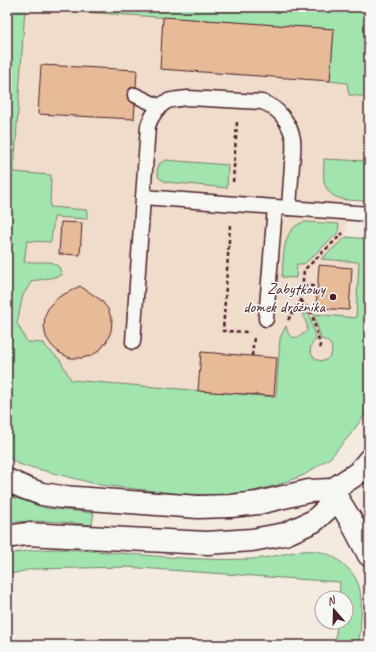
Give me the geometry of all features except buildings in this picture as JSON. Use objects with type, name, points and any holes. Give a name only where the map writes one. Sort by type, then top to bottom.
[{"type":"main road","points":[[7,480],[42,494],[62,497],[198,507],[231,506],[258,503],[310,491],[332,490],[358,473],[369,460]]},
{"type":"main road","points":[[7,537],[26,534],[207,543],[252,540],[285,534],[314,521],[328,508],[332,490]]},
{"type":"main road","points":[[332,490],[350,519],[369,555]]},
{"type":"lane","points":[[135,95],[160,107]]},
{"type":"lane","points":[[133,342],[148,126],[150,119],[160,107],[167,102],[177,99],[188,98],[262,102],[269,104],[276,109],[290,130],[293,138],[293,148],[282,208],[266,319]]},
{"type":"lane","points":[[143,197],[369,214]]},
{"type":"path","points":[[302,286],[318,286]]},
{"type":"path","points":[[301,300],[312,314],[321,349]]},
{"type":"path","points":[[252,356],[254,332]]},
{"type":"shaded area","points":[[10,7],[271,7],[369,14],[369,129],[365,181],[348,200],[346,237],[369,239],[369,313],[278,417],[7,394],[7,42]]},
{"type":"green space","points":[[7,7],[369,7],[369,97],[349,95],[347,83],[329,81],[334,29],[25,8],[14,172],[51,175],[50,207],[87,210],[87,219],[54,217],[51,242],[27,241],[24,262],[51,262],[59,267],[62,275],[32,281],[23,295],[17,323],[27,342],[44,343],[46,347],[60,360],[71,380],[276,397],[280,338],[286,326],[288,333],[292,337],[305,333],[307,327],[302,314],[309,314],[316,340],[311,345],[311,353],[316,359],[323,361],[330,356],[332,348],[327,341],[321,339],[314,314],[356,318],[359,262],[321,259],[346,237],[369,239],[369,404],[364,416],[330,458],[304,475],[277,485],[250,492],[217,495],[181,494],[100,485],[18,464],[7,456]]},
{"type":"green space","points":[[369,129],[369,201],[348,200],[336,197],[326,188],[324,181],[324,159],[367,161]]},
{"type":"green space","points":[[165,160],[228,165],[227,188],[166,182],[159,178],[157,171],[159,164]]},
{"type":"green space","points":[[305,222],[339,224],[338,233],[304,264],[297,264],[296,278],[282,277],[285,244],[292,230],[297,225]]},
{"type":"green space","points":[[7,495],[46,508],[94,513],[92,525],[39,521],[7,523]]},
{"type":"green space","points":[[55,549],[227,560],[262,558],[303,551],[322,552],[333,557],[346,566],[352,572],[359,586],[361,611],[359,645],[335,645],[336,630],[354,630],[354,590],[340,590],[340,582],[125,567],[32,569],[7,575],[7,554]]},
{"type":"place","name":"Zabytkowy domek dróżnika","points":[[333,297]]}]
